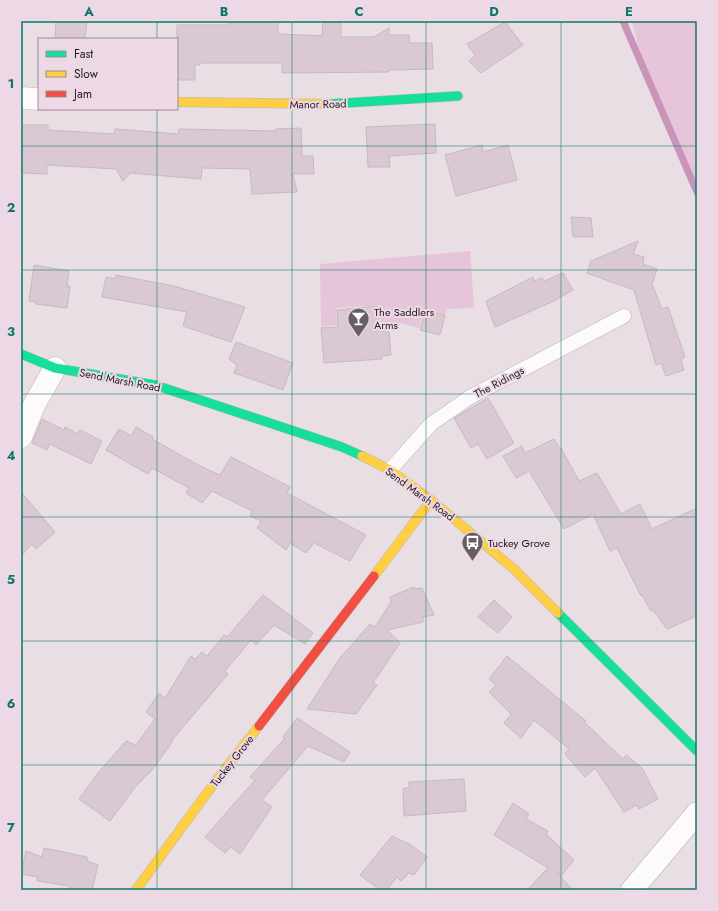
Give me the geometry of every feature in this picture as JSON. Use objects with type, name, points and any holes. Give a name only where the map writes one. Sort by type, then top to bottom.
[{"type":"main road","name":"Manor Road","points":[[178,102],[312,105],[458,96]]},
{"type":"main road","name":"Send Marsh Road","points":[[21,354],[55,368],[154,385],[342,447],[390,470],[431,500],[514,569],[697,751]]},
{"type":"main road","name":"Tuckey Grove","points":[[136,890],[215,782],[290,687],[431,500]]},
{"type":"street","points":[[21,98],[38,99]]},
{"type":"street","points":[[21,437],[34,405],[55,368]]},
{"type":"street","points":[[632,890],[697,814]]},
{"type":"lane","name":"The Ridings","points":[[390,470],[431,424],[470,397],[624,316]]},
{"type":"shaded area","points":[[632,21],[697,21],[697,192],[646,76]]},
{"type":"shaded area","points":[[470,251],[474,308],[447,309],[446,314],[425,309],[419,328],[399,323],[381,323],[380,305],[336,308],[337,325],[321,327],[320,264]]},
{"type":"building","points":[[56,21],[87,21],[85,38],[55,38]]},
{"type":"building","points":[[229,21],[278,21],[278,34],[322,36],[323,21],[341,21],[341,37],[374,37],[389,28],[389,35],[409,35],[410,43],[432,43],[433,69],[389,70],[389,72],[282,73],[282,63],[200,63],[200,65],[195,65],[195,80],[178,80],[177,25],[228,25]]},
{"type":"building","points":[[505,22],[523,45],[481,73],[469,61],[475,55],[467,44]]},
{"type":"building","points":[[435,124],[436,153],[389,156],[390,167],[368,167],[366,127]]},
{"type":"building","points":[[21,125],[48,125],[48,130],[114,134],[115,129],[178,134],[179,129],[276,131],[276,129],[301,128],[302,156],[313,156],[314,174],[293,174],[297,192],[252,194],[250,169],[202,168],[201,179],[130,173],[123,181],[116,169],[47,165],[47,174],[21,173]]},
{"type":"building","points":[[482,145],[483,152],[508,145],[517,180],[456,196],[445,155]]},
{"type":"building","points":[[571,217],[591,218],[593,237],[573,237]]},
{"type":"building","points":[[638,241],[633,254],[644,257],[643,264],[657,269],[652,284],[662,309],[668,307],[685,357],[681,359],[684,370],[666,376],[661,363],[656,365],[634,290],[587,273],[591,261]]},
{"type":"building","points":[[34,265],[69,271],[67,285],[70,286],[67,308],[36,304],[36,302],[29,301]]},
{"type":"building","points":[[563,273],[573,290],[554,301],[495,327],[486,301],[533,277],[534,281],[542,278],[544,281]]},
{"type":"building","points":[[116,275],[174,286],[245,307],[231,342],[183,326],[187,312],[102,297],[106,277],[116,279]]},
{"type":"building","points":[[378,306],[379,325],[383,325],[383,332],[389,332],[391,355],[382,356],[382,359],[324,363],[321,328],[338,327],[337,310]]},
{"type":"building","points":[[426,310],[445,315],[440,335],[420,330]]},
{"type":"building","points":[[236,342],[293,363],[283,390],[234,373],[237,365],[229,359]]},
{"type":"building","points":[[488,398],[514,443],[487,459],[478,444],[471,448],[454,418]]},
{"type":"building","points":[[42,419],[64,430],[65,427],[78,434],[80,430],[102,441],[91,464],[50,444],[47,450],[32,443]]},
{"type":"building","points":[[136,427],[153,437],[152,439],[200,466],[220,475],[231,457],[290,487],[287,493],[366,535],[350,561],[314,543],[306,553],[290,543],[286,550],[257,528],[261,521],[250,516],[252,511],[212,491],[202,503],[186,493],[189,488],[152,468],[148,474],[106,450],[119,429],[131,436]]},
{"type":"building","points":[[554,439],[560,449],[561,448],[579,481],[597,473],[621,514],[640,504],[652,529],[697,508],[697,616],[667,629],[653,610],[651,611],[642,595],[641,596],[617,548],[610,551],[593,514],[564,529],[529,471],[516,478],[503,456],[522,446],[525,453]]},
{"type":"building","points":[[21,492],[55,532],[36,549],[32,544],[21,556]]},
{"type":"building","points":[[414,587],[415,589],[422,588],[434,615],[423,617],[423,622],[387,630],[400,643],[373,683],[377,685],[356,714],[307,709],[340,658],[370,624],[375,627],[391,602],[390,597]]},
{"type":"building","points":[[263,595],[313,633],[305,644],[274,625],[256,645],[251,640],[225,671],[228,674],[172,740],[173,741],[153,769],[136,786],[110,821],[79,799],[98,773],[126,741],[136,745],[155,719],[146,712],[159,693],[165,698],[191,656],[195,659],[202,652],[207,656],[224,635],[227,637]]},
{"type":"building","points":[[494,600],[512,617],[498,633],[478,617]]},
{"type":"building","points":[[507,656],[586,721],[584,722],[623,759],[626,755],[642,768],[658,799],[639,809],[636,805],[624,812],[595,768],[585,777],[565,754],[569,749],[534,720],[521,738],[504,723],[511,714],[489,692],[496,685],[489,679]]},
{"type":"building","points":[[297,718],[350,752],[344,762],[308,746],[262,800],[272,807],[240,854],[231,847],[225,853],[205,837],[255,780],[250,777],[285,738],[283,737]]},
{"type":"building","points":[[464,779],[466,811],[404,816],[403,789],[409,787],[409,782]]},
{"type":"building","points":[[513,803],[529,814],[526,819],[548,831],[546,834],[574,860],[561,876],[557,873],[573,890],[527,890],[548,868],[494,835]]},
{"type":"building","points":[[392,836],[411,845],[427,857],[414,875],[409,873],[401,881],[397,877],[387,890],[380,890],[360,875]]},
{"type":"building","points":[[44,848],[87,857],[87,861],[98,865],[92,890],[69,890],[70,886],[37,881],[38,877],[21,874],[26,851],[42,857]]},
{"type":"waterway","points":[[623,21],[697,192]]},
{"type":"traffic: fast","points":[[329,104],[458,96]]},
{"type":"traffic: fast","points":[[21,354],[55,368],[155,385],[342,447],[362,456]]},
{"type":"traffic: fast","points":[[558,613],[697,751]]},
{"type":"traffic: slow","points":[[178,102],[329,104]]},
{"type":"traffic: slow","points":[[362,456],[390,470],[431,500],[514,569],[558,613]]},
{"type":"traffic: slow","points":[[374,576],[431,500]]},
{"type":"traffic: slow","points":[[136,890],[215,782],[259,726]]},
{"type":"traffic: jam","points":[[259,726],[374,576]]},
{"type":"place","name":"The Saddlers Arms","points":[[359,338]]},
{"type":"place","name":"Tuckey Grove","points":[[473,562]]}]
